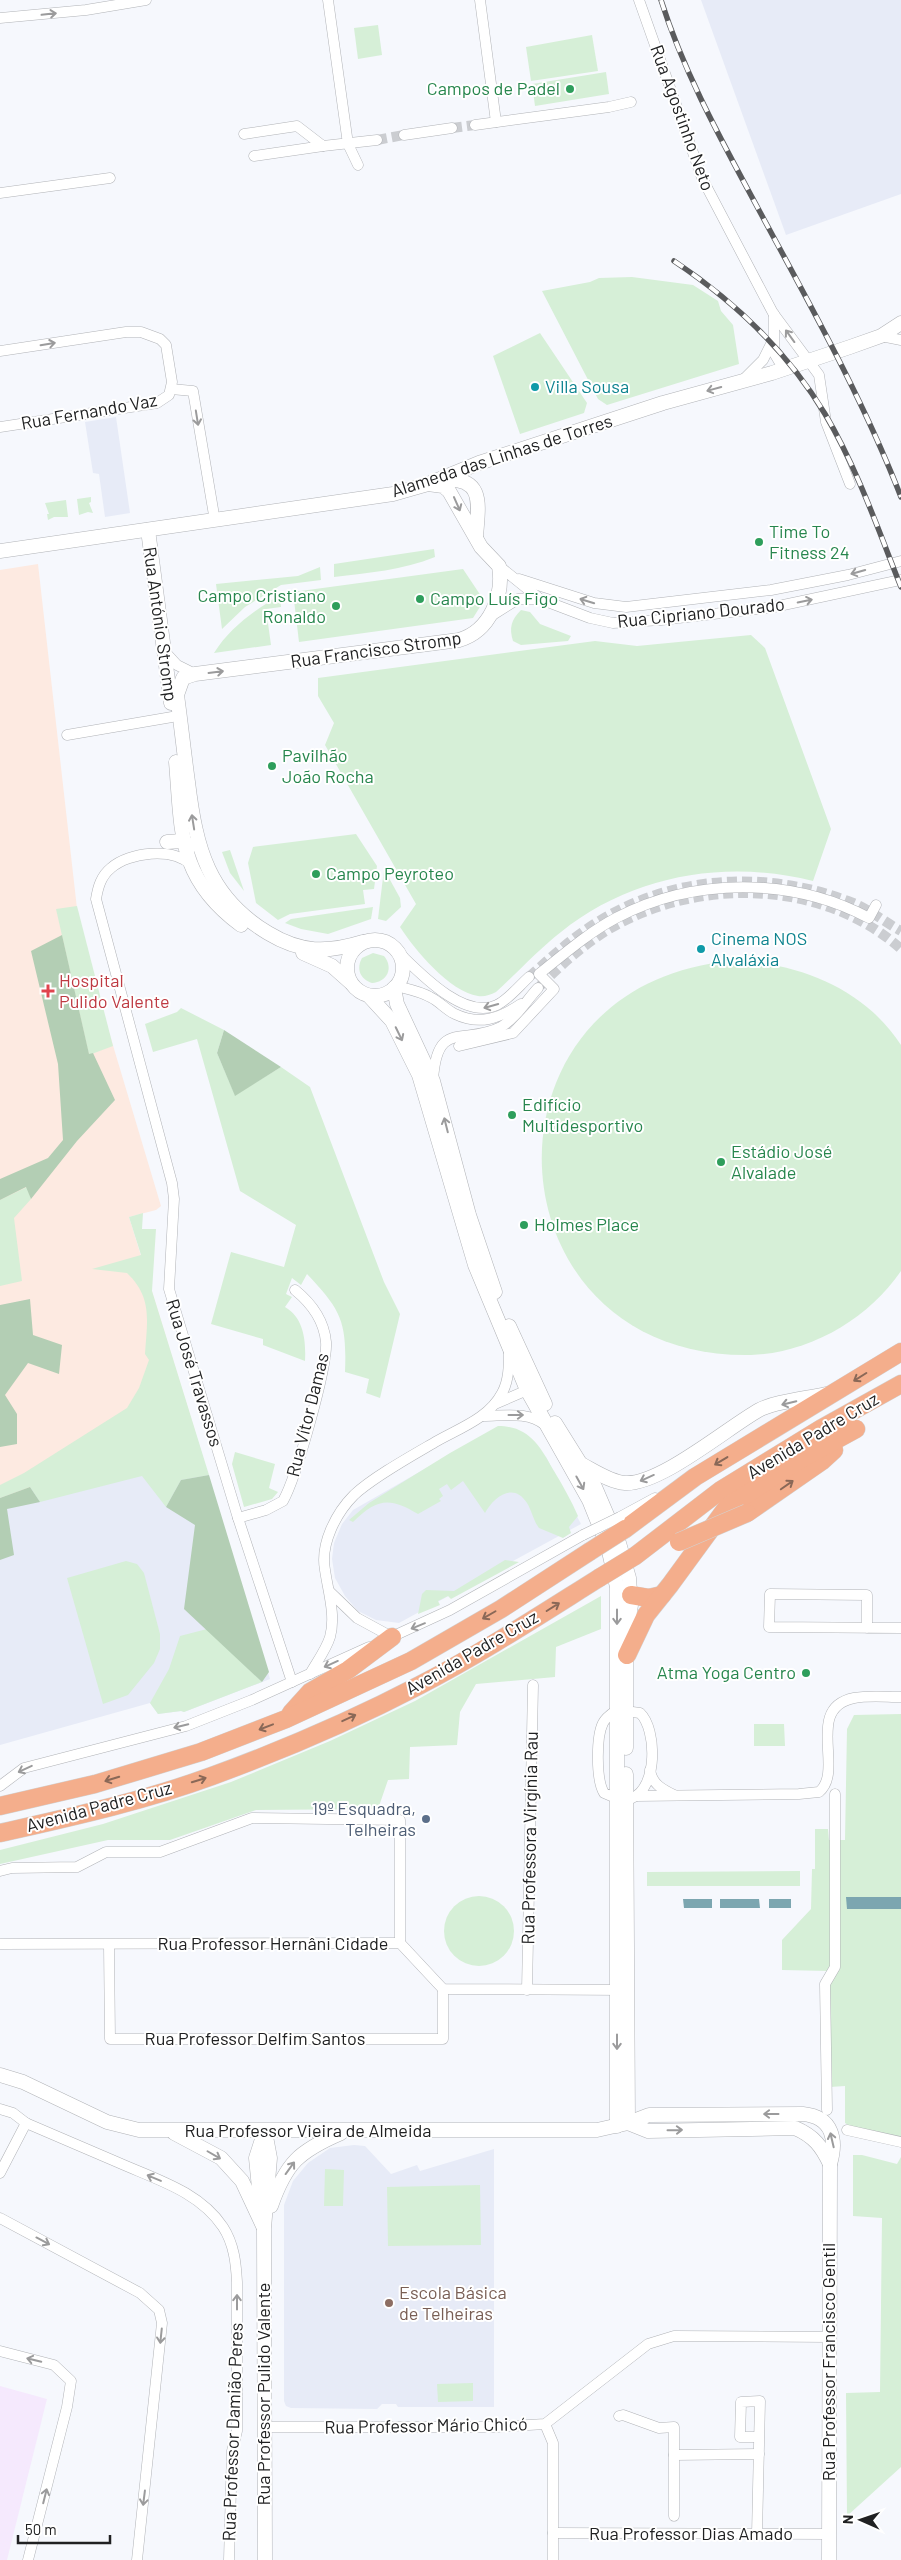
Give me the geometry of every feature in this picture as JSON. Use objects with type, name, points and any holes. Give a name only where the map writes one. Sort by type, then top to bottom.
[{"type":"highway","name":"Avenida Padre Cruz","points":[[0,1806],[95,1784],[201,1752],[286,1719],[411,1661],[501,1609],[590,1552],[622,1523],[695,1476],[901,1352]]},
{"type":"highway","name":"Avenida Padre Cruz","points":[[0,1833],[103,1809],[192,1782],[304,1740],[420,1685],[511,1633],[635,1556],[721,1490],[822,1428],[901,1384]]},
{"type":"highway","points":[[635,1556],[679,1542],[747,1513],[822,1461],[856,1429],[881,1395]]},
{"type":"highway","points":[[628,1655],[646,1614],[727,1507],[801,1459],[856,1429]]},
{"type":"highway","points":[[631,1594],[649,1598],[662,1595]]},
{"type":"highway","points":[[286,1719],[310,1692],[348,1670],[392,1637]]},
{"type":"street","points":[[0,18],[86,10],[146,0]]},
{"type":"street","points":[[328,0],[348,144],[358,165]]},
{"type":"street","points":[[480,0],[496,122]]},
{"type":"street","name":"Rua Agostinho Neto","points":[[639,0],[702,178],[774,313],[819,375],[826,422],[850,484]]},
{"type":"street","points":[[475,125],[609,107],[631,102]]},
{"type":"street","points":[[244,134],[297,126],[323,146]]},
{"type":"street","points":[[404,135],[452,128]]},
{"type":"street","points":[[254,156],[377,140]]},
{"type":"street","points":[[0,193],[110,178]]},
{"type":"street","name":"Rua Agostinho Neto","points":[[774,313],[774,346],[777,360],[784,365],[794,364]]},
{"type":"street","name":"Alameda das Linhas de Torres","points":[[0,551],[393,494],[428,484],[479,463],[536,444],[881,336],[901,323]]},
{"type":"street","points":[[0,351],[126,332],[141,332],[160,339],[166,345],[172,389],[193,391],[215,521]]},
{"type":"street","name":"Rua Agostinho Neto","points":[[742,381],[762,360],[774,334]]},
{"type":"street","points":[[881,336],[898,339]]},
{"type":"street","name":"Rua Fernando Vaz","points":[[0,427],[157,403],[166,399],[172,389]]},
{"type":"street","points":[[428,484],[455,480],[463,481],[474,489],[478,500],[476,537]]},
{"type":"street","points":[[428,484],[443,486],[449,491],[476,537],[499,566]]},
{"type":"street","name":"Rua António Stromp","points":[[148,530],[166,653],[172,717]]},
{"type":"street","name":"Rua Cipriano Dourado","points":[[511,576],[594,603],[626,607],[771,590],[848,575],[901,561]]},
{"type":"street","name":"Rua Cipriano Dourado","points":[[499,566],[540,599],[596,620],[625,623],[780,606],[901,580]]},
{"type":"street","name":"Rua Francisco Stromp","points":[[195,674],[459,640],[478,631],[490,616],[500,593],[499,566]]},
{"type":"street","points":[[490,616],[518,600],[540,599]]},
{"type":"street","points":[[166,653],[177,665],[195,674]]},
{"type":"street","points":[[195,674],[183,678],[177,695],[193,824],[207,868]]},
{"type":"street","points":[[67,735],[172,717],[182,841],[191,866],[217,903],[239,923],[273,943],[323,961],[350,982],[358,991],[369,996],[379,1004],[392,1021],[419,1075],[475,1265],[509,1350],[583,1465],[606,1510],[619,1543],[629,1578],[631,1594],[626,1635],[628,1655],[622,1710]]},
{"type":"street","name":"Rua José Travassos","points":[[180,825],[176,834],[148,854],[120,862],[110,868],[98,887],[96,905],[172,1183],[174,1199],[169,1289],[238,1518],[292,1682]]},
{"type":"street","points":[[166,842],[182,841],[196,852],[224,895],[238,911],[275,937],[304,948],[325,951],[339,950],[363,942],[380,940],[395,949],[426,978],[457,1001],[470,1007],[482,1008],[496,1005],[529,977]]},
{"type":"street","name":"Rua José Travassos","points":[[148,854],[177,856],[191,866]]},
{"type":"street","points":[[460,1046],[513,1033],[554,989],[539,974],[576,944],[616,918],[651,903],[690,892],[727,888],[779,890],[817,896],[869,918],[876,905]]},
{"type":"street","points":[[350,982],[347,964],[350,955],[363,942]]},
{"type":"street","points":[[395,949],[401,957],[403,967],[395,987],[397,1004],[433,1081],[469,1215],[485,1262],[546,1426],[589,1500],[606,1573],[617,1588],[626,1797],[622,1990],[622,2125]]},
{"type":"street","points":[[369,996],[378,996],[395,987],[432,998],[456,1014],[478,1020],[499,1017],[529,998]]},
{"type":"street","points":[[433,1081],[434,1060],[446,1041],[451,1038],[493,1031],[512,1020],[538,988]]},
{"type":"street","name":"Rua Vítor Damas","points":[[238,1518],[276,1507],[286,1496],[325,1360],[326,1341],[321,1322],[310,1304],[295,1290]]},
{"type":"street","points":[[310,1674],[330,1638],[330,1592],[324,1567],[326,1549],[339,1513],[355,1494],[434,1443],[483,1416],[502,1393],[505,1385],[509,1350]]},
{"type":"street","points":[[492,1406],[532,1388]]},
{"type":"street","points":[[583,1465],[609,1478],[624,1483],[637,1483],[685,1459],[761,1409],[836,1392]]},
{"type":"street","points":[[483,1416],[523,1415],[535,1418],[546,1426]]},
{"type":"street","name":"Avenida Padre Cruz","points":[[0,1786],[24,1768],[186,1726],[292,1682],[427,1622],[505,1581],[583,1535],[622,1523]]},
{"type":"street","points":[[606,1573],[631,1594]]},
{"type":"street","points":[[330,1592],[357,1618],[392,1637]]},
{"type":"street","points":[[867,1628],[867,1595],[770,1594],[769,1627],[867,1628],[901,1628]]},
{"type":"street","name":"Rua Professora Virgínia Rau","points":[[527,1990],[533,1685]]},
{"type":"street","points":[[626,1797],[645,1785],[650,1770],[652,1744],[648,1724],[640,1713],[622,1710],[602,1724],[598,1741],[601,1788],[604,1793],[626,1797],[655,1798],[675,1795],[799,1794],[819,1792],[827,1780],[828,1725],[837,1707],[855,1698],[901,1697]]},
{"type":"street","points":[[650,1770],[658,1786],[675,1795]]},
{"type":"street","points":[[823,2114],[825,1984],[835,1967],[835,1794]]},
{"type":"street","points":[[0,1871],[12,1868],[77,1867],[106,1852],[160,1852],[252,1818],[400,1820],[400,1943]]},
{"type":"street","name":"Rua Professor Hernâni Cidade","points":[[0,1944],[400,1943],[443,1989]]},
{"type":"street","name":"Rua Professor Delfim Santos","points":[[109,1945],[110,2039],[443,2039],[443,1989]]},
{"type":"street","points":[[443,1989],[622,1990]]},
{"type":"street","name":"Rua Professor Vieira de Almeida","points":[[2,2073],[107,2122],[140,2130],[171,2132],[597,2130],[622,2125],[649,2114],[823,2114]]},
{"type":"street","name":"Rua Professor Damião Peres","points":[[0,2109],[13,2113],[26,2123],[181,2190],[204,2207],[218,2221],[228,2236],[235,2259],[237,2282],[237,2431],[232,2451],[229,2560]]},
{"type":"street","name":"Rua Professor Francisco Gentil","points":[[823,2114],[834,2142],[830,2164],[829,2560]]},
{"type":"street","points":[[0,2172],[26,2123]]},
{"type":"street","name":"Rua Professor Vieira de Almeida","points":[[622,2125],[648,2131],[795,2128],[808,2133],[822,2147],[830,2164]]},
{"type":"street","points":[[847,2130],[901,2142]]},
{"type":"street","name":"Rua Professor Pulido Valente","points":[[265,2131],[256,2158],[264,2228],[265,2560]]},
{"type":"street","points":[[264,2228],[277,2190],[289,2166],[305,2151],[346,2131]]},
{"type":"street","points":[[171,2132],[220,2158],[242,2182],[264,2228]]},
{"type":"street","points":[[0,2218],[140,2293],[159,2310],[162,2323],[137,2560]]},
{"type":"street","name":"Rua Professor Mário Chicó","points":[[265,2427],[496,2427],[545,2424],[648,2344],[674,2336],[829,2337]]},
{"type":"street","points":[[0,2351],[54,2365],[71,2381],[68,2407],[28,2560]]},
{"type":"street","points":[[618,2416],[623,2415],[659,2428],[674,2428],[674,2516]]},
{"type":"street","points":[[545,2424],[554,2443],[553,2560]]},
{"type":"street","points":[[757,2534],[759,2437]]},
{"type":"street","points":[[674,2455],[759,2454]]},
{"type":"street","name":"Rua Professor Dias Amado","points":[[553,2533],[829,2534]]},
{"type":"shaded area","points":[[701,0],[901,0],[901,194],[786,235]]},
{"type":"shaded area","points":[[116,417],[130,513],[105,517],[99,474],[93,473],[85,422]]},
{"type":"shaded area","name":"Hospital Pulido Valente","points":[[38,564],[80,935],[161,1206],[156,1210],[129,1217],[195,1431],[0,1498],[0,570]]},
{"type":"shaded area","points":[[496,1428],[546,1457],[581,1524],[399,1623],[376,1620],[358,1611],[345,1596],[335,1578],[332,1559],[334,1543],[342,1524],[353,1510]]},
{"type":"shaded area","points":[[195,1431],[270,1679],[184,1712],[158,1714],[150,1703],[0,1745],[0,1498]]},
{"type":"shaded area","name":"Escola Básica de Telheiras","points":[[354,2145],[365,2146],[391,2174],[417,2165],[420,2171],[494,2149],[494,2407],[398,2407],[396,2404],[382,2404],[377,2409],[291,2408],[286,2406],[284,2401],[284,2205],[293,2181],[308,2163],[330,2148]]},
{"type":"shaded area","points":[[0,2386],[47,2399],[7,2560],[0,2560]]},
{"type":"green space","points":[[378,25],[382,55],[358,59],[354,28]]},
{"type":"green space","points":[[592,35],[598,71],[531,81],[526,47]]},
{"type":"green space","name":"Campos de Padel","points":[[606,72],[609,94],[535,106],[532,84]]},
{"type":"green space","points":[[632,277],[693,285],[718,301],[721,311],[733,325],[739,364],[607,405],[598,399],[542,291],[590,282],[599,278]]},
{"type":"green space","points":[[540,333],[587,403],[584,413],[520,434],[493,356]]},
{"type":"green space","points":[[91,497],[91,502],[89,503],[93,513],[88,512],[79,515],[77,499]]},
{"type":"green space","points":[[66,500],[68,517],[54,517],[48,520],[47,514],[49,514],[45,503]]},
{"type":"green space","points":[[434,549],[435,557],[410,565],[334,577],[334,564]]},
{"type":"green space","points":[[320,567],[321,580],[281,585],[245,607],[222,629],[216,584],[298,576]]},
{"type":"green space","points":[[463,569],[483,602],[473,618],[299,642],[293,592]]},
{"type":"green space","points":[[280,595],[281,607],[266,609],[271,645],[214,653],[235,627]]},
{"type":"green space","points":[[521,610],[530,612],[540,624],[571,636],[568,641],[521,645],[513,641],[512,624]]},
{"type":"green space","points":[[751,635],[765,648],[831,829],[813,881],[747,872],[714,872],[681,877],[649,885],[618,897],[589,913],[561,932],[496,992],[487,996],[467,993],[456,987],[434,968],[400,927],[416,904],[325,745],[334,723],[318,696],[318,678],[595,641],[637,646]]},
{"type":"green space","name":"Campo Peyroteo","points":[[356,834],[377,866],[374,889],[363,890],[365,904],[290,914],[278,920],[256,903],[248,863],[253,847]]},
{"type":"green space","points":[[230,850],[244,891],[230,873],[222,852]]},
{"type":"green space","points":[[384,869],[400,898],[401,907],[386,921],[378,919]]},
{"type":"green space","points":[[77,906],[113,1046],[89,1055],[56,909]]},
{"type":"green space","points":[[373,907],[371,919],[328,934],[301,929],[285,923],[291,919]]},
{"type":"green space","points":[[62,935],[89,1054],[93,1053],[115,1100],[77,1141],[31,1199],[26,1187],[0,1200],[0,1179],[48,1158],[63,1140],[58,1064],[31,951]]},
{"type":"green space","points":[[373,953],[384,956],[389,970],[382,980],[372,983],[362,976],[359,966],[362,958]]},
{"type":"green space","name":"Estádio José Alvalade","points":[[732,961],[781,967],[827,982],[868,1008],[886,1025],[901,1045],[901,1271],[872,1304],[836,1330],[795,1348],[751,1355],[663,1340],[598,1299],[558,1239],[542,1168],[551,1097],[585,1033],[646,985]]},
{"type":"green space","points":[[181,1008],[224,1030],[217,1053],[235,1095],[281,1067],[310,1087],[384,1282],[400,1314],[380,1398],[366,1393],[369,1379],[345,1372],[345,1340],[340,1317],[328,1297],[307,1274],[301,1285],[292,1278],[286,1294],[292,1297],[285,1307],[296,1317],[300,1324],[304,1338],[305,1361],[263,1345],[263,1339],[211,1324],[231,1252],[284,1267],[296,1225],[240,1191],[197,1039],[153,1052],[145,1024],[177,1012]]},
{"type":"green space","points":[[224,1030],[281,1067],[235,1096],[217,1053]]},
{"type":"green space","points":[[27,1187],[31,1199],[14,1218],[22,1281],[0,1286],[0,1200]]},
{"type":"green space","points":[[143,1213],[142,1229],[156,1229],[152,1291],[209,1475],[181,1480],[166,1507],[142,1476],[40,1502],[30,1487],[0,1498],[0,1485],[24,1473],[127,1408],[139,1388],[149,1360],[145,1354],[147,1320],[145,1301],[135,1282],[127,1273],[92,1269],[141,1255],[129,1217]]},
{"type":"green space","points":[[30,1299],[33,1335],[62,1345],[59,1374],[28,1363],[5,1395],[17,1414],[17,1444],[0,1447],[0,1305]]},
{"type":"green space","points":[[498,1426],[509,1427],[526,1434],[544,1453],[578,1516],[569,1527],[571,1533],[563,1538],[539,1528],[527,1503],[522,1496],[516,1493],[504,1494],[498,1497],[485,1513],[463,1481],[451,1490],[447,1484],[439,1489],[443,1496],[439,1499],[441,1501],[418,1514],[399,1505],[384,1503],[369,1508],[353,1522],[349,1520],[369,1503]]},
{"type":"green space","points":[[235,1452],[275,1464],[269,1488],[278,1492],[272,1499],[244,1507],[232,1464]]},
{"type":"green space","points":[[209,1475],[269,1672],[262,1682],[184,1609],[195,1525],[166,1507],[181,1480]]},
{"type":"green space","points":[[30,1487],[40,1502],[7,1509],[14,1555],[0,1560],[0,1498]]},
{"type":"green space","points":[[505,1560],[519,1562],[451,1599],[448,1596],[438,1601],[440,1605],[418,1614],[422,1594],[426,1590],[454,1591]]},
{"type":"green space","points":[[126,1561],[137,1564],[144,1573],[160,1634],[160,1649],[154,1663],[128,1695],[103,1704],[67,1578]]},
{"type":"green space","points":[[601,1596],[601,1629],[556,1647],[555,1677],[476,1684],[460,1712],[457,1745],[410,1747],[409,1779],[388,1780],[378,1809],[256,1810],[170,1840],[108,1840],[0,1864],[0,1850],[103,1824],[231,1782],[330,1741],[415,1701]]},
{"type":"green space","points":[[207,1629],[262,1682],[184,1712],[158,1714],[150,1703],[169,1669],[180,1636]]},
{"type":"green space","points":[[901,1714],[901,2142],[858,2131],[845,2123],[845,2086],[830,2087],[829,1971],[782,1970],[782,1940],[811,1909],[812,1869],[815,1869],[815,1829],[828,1829],[829,1840],[845,1840],[847,1729],[854,1715]]},
{"type":"green space","points":[[754,1724],[784,1724],[785,1746],[754,1746]]},
{"type":"green space","points":[[800,1871],[800,1886],[647,1886],[647,1872]]},
{"type":"green space","points":[[486,1896],[499,1902],[508,1911],[512,1917],[514,1931],[512,1945],[504,1956],[493,1964],[472,1966],[465,1964],[454,1956],[446,1945],[444,1924],[446,1917],[454,1906],[465,1898]]},
{"type":"green space","points":[[853,2155],[862,2155],[897,2164],[901,2157],[901,2467],[847,2516],[846,2393],[880,2392],[882,2218],[853,2216]]},
{"type":"green space","points":[[325,2169],[344,2170],[343,2206],[324,2206]]},
{"type":"green space","points":[[480,2185],[481,2245],[388,2246],[387,2187]]},
{"type":"green space","points":[[473,2383],[473,2401],[438,2402],[437,2384]]},
{"type":"water","points":[[846,1897],[901,1897],[901,1909],[847,1909]]},
{"type":"water","points":[[683,1899],[712,1899],[712,1908],[684,1908]]},
{"type":"water","points":[[720,1899],[759,1899],[760,1908],[720,1908]]},
{"type":"water","points":[[769,1899],[791,1899],[791,1908],[769,1908]]},
{"type":"tunnel","points":[[452,128],[475,125]]},
{"type":"tunnel","points":[[377,140],[404,135]]},
{"type":"tunnel","points":[[529,977],[577,936],[614,913],[646,898],[678,889],[712,883],[747,881],[781,884],[815,891],[855,904],[901,931]]},
{"type":"tunnel","points":[[540,986],[574,955],[611,928],[646,911],[683,900],[721,894],[760,894],[799,899],[836,909],[870,926],[901,949]]},
{"type":"railway","points":[[661,0],[680,51],[702,101],[850,383],[901,497]]},
{"type":"railway","points":[[674,261],[718,293],[758,329],[794,369],[810,391],[837,435],[847,456],[901,587]]},
{"type":"place","name":"Campos de Padel","points":[[570,89]]},
{"type":"place","name":"Villa Sousa","points":[[535,387]]},
{"type":"place","name":"Time To Fitness 24","points":[[759,542]]},
{"type":"place","name":"Campo Luís Figo","points":[[420,599]]},
{"type":"place","name":"Campo Cristiano Ronaldo","points":[[336,606]]},
{"type":"place","name":"Pavilhão João Rocha","points":[[272,766]]},
{"type":"place","name":"Campo Peyroteo","points":[[316,874]]},
{"type":"place","name":"Cinema NOS Alvaláxia","points":[[701,949]]},
{"type":"place","name":"Hospital Pulido Valente","points":[[48,991]]},
{"type":"place","name":"Edifício Multidesportivo","points":[[512,1115]]},
{"type":"place","name":"Estádio José Alvalade","points":[[721,1162]]},
{"type":"place","name":"Holmes Place","points":[[524,1225]]},
{"type":"place","name":"Atma Yoga Centro","points":[[806,1673]]},
{"type":"place","name":"19º Esquadra, Telheiras","points":[[426,1819]]},
{"type":"place","name":"Escola Básica de Telheiras","points":[[389,2303]]}]
